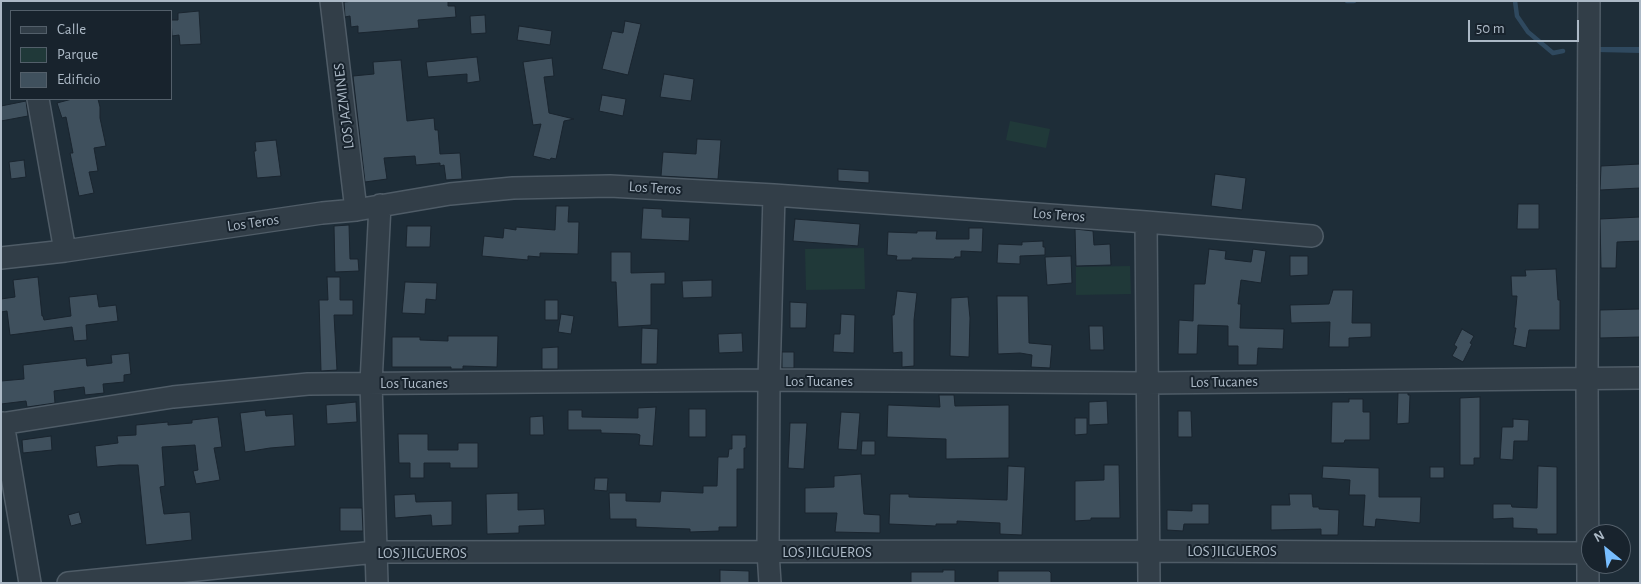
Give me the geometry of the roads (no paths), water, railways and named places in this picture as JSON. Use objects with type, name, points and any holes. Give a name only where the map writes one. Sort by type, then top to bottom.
[{"type":"street","name":"LOS JAZMINES","points":[[331,1],[356,210]]},
{"type":"street","points":[[1587,524],[1589,1]]},
{"type":"street","points":[[38,100],[65,251]]},
{"type":"street","name":"Los Teros","points":[[1,258],[65,251],[322,213],[356,210],[450,194],[513,188],[610,186],[774,195],[1312,236]]},
{"type":"street","points":[[770,583],[768,552],[769,380],[774,195]]},
{"type":"street","points":[[377,583],[371,383],[380,205]]},
{"type":"street","points":[[1146,222],[1149,583]]},
{"type":"street","name":"Los Tucanes","points":[[2,423],[173,397],[308,384],[769,380],[1147,383],[1640,378]]},
{"type":"street","points":[[2,423],[30,583]]},
{"type":"street","name":"LOS JILGUEROS","points":[[68,583],[376,552],[1149,550],[1581,553]]},
{"type":"water","points":[[1598,47],[1640,47],[1640,53],[1597,52]]},
{"type":"waterway","points":[[1347,1],[1354,1]]},
{"type":"waterway","points":[[1515,1],[1517,16],[1528,32],[1553,53],[1563,51]]}]
